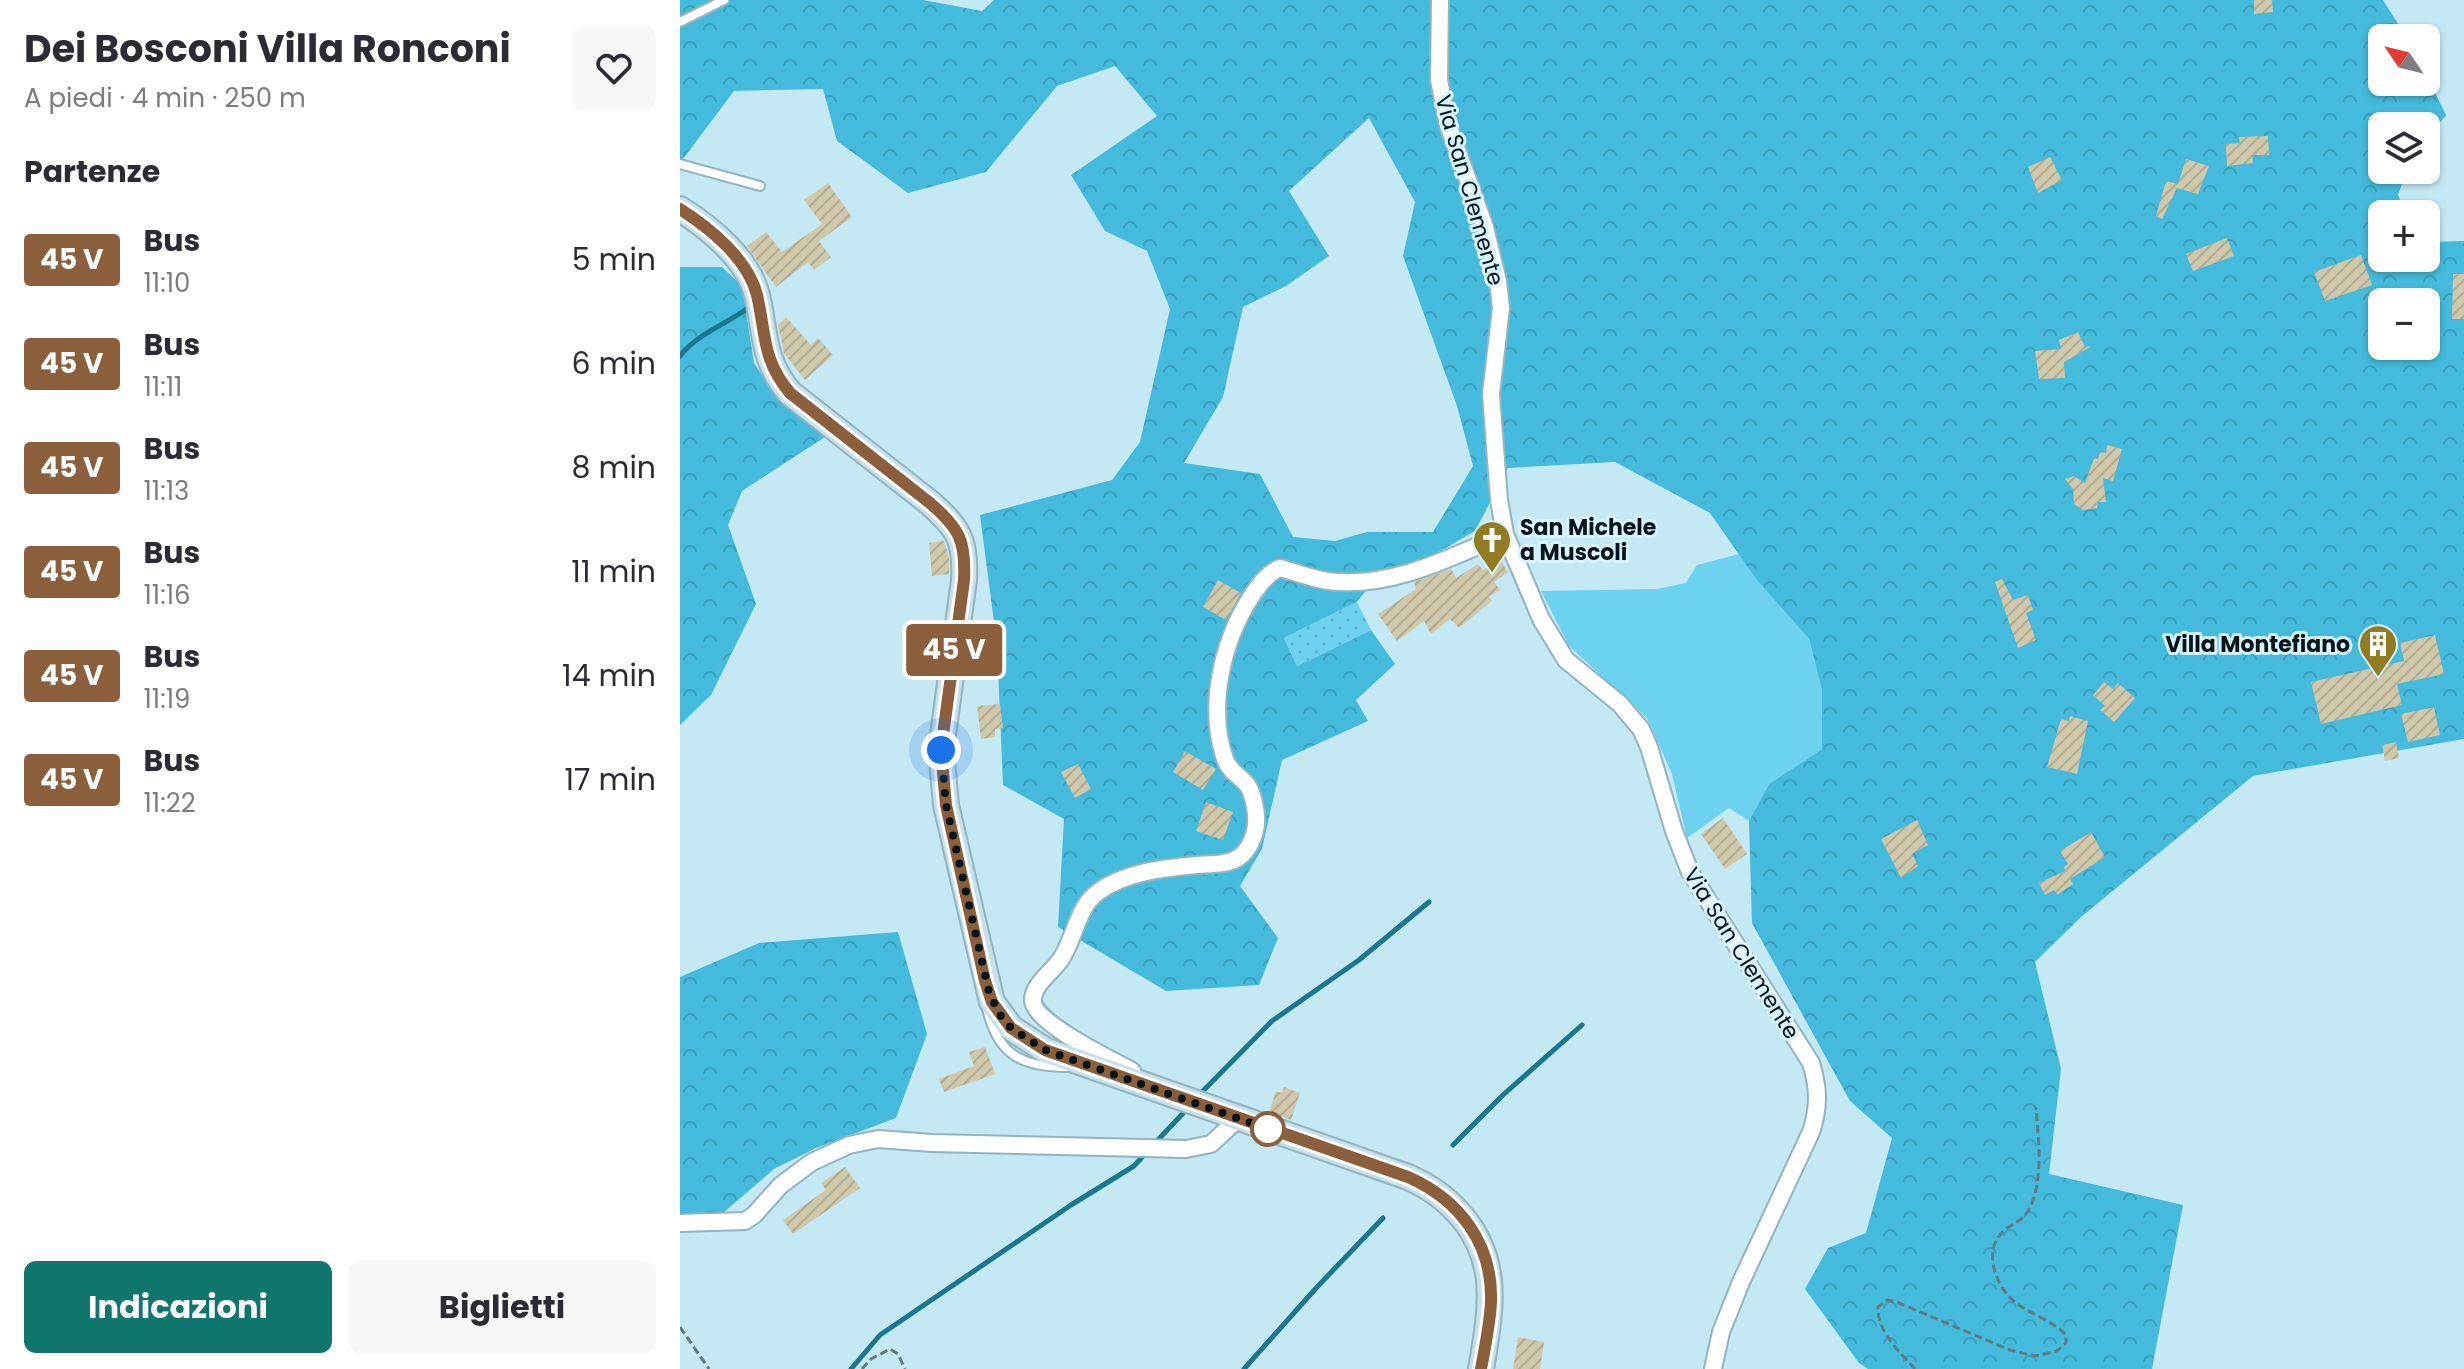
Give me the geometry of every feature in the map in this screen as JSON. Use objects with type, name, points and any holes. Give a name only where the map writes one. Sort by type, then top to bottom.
[{"type":"main road","points":[[680,209],[726,247],[751,279],[768,358],[790,393],[930,503],[952,522],[959,533],[965,560],[964,580],[941,750],[943,784],[989,992],[1000,1015],[1023,1037],[1045,1050],[1408,1177],[1440,1194],[1452,1205],[1481,1245],[1491,1281],[1491,1304],[1481,1369]]},
{"type":"street","name":"Via San Clemente","points":[[1440,0],[1439,80],[1448,125],[1485,227],[1498,281],[1501,308],[1491,394],[1499,500],[1505,534],[1541,619],[1566,660],[1620,704],[1641,729],[1690,872],[1811,1063],[1818,1086],[1818,1108],[1811,1132],[1741,1282],[1721,1332],[1713,1369]]},
{"type":"street","points":[[1183,1100],[1055,1028],[1034,1007],[1032,999],[1039,985],[1069,947],[1083,908],[1097,892],[1133,875],[1228,863],[1240,857],[1255,833],[1257,817],[1248,786],[1233,774],[1226,763],[1219,739],[1219,690],[1225,649],[1236,621],[1271,572],[1280,568],[1324,581],[1385,578],[1443,561],[1505,534]]},
{"type":"street","points":[[680,1223],[745,1221],[781,1185],[812,1162],[849,1145],[878,1139],[1186,1149],[1211,1144],[1238,1119]]},
{"type":"lane","points":[[680,22],[724,0]]},
{"type":"lane","points":[[680,164],[760,186]]},
{"type":"path","points":[[1915,1369],[1882,1328],[1878,1318],[1881,1303],[1887,1300],[2010,1350],[2035,1356],[2057,1351],[2066,1343],[2066,1335],[2055,1324],[2012,1300],[2002,1289],[1992,1257],[2000,1235],[2026,1215],[2033,1200],[2039,1154],[2036,1107]]},
{"type":"path","points":[[680,1327],[709,1369]]},
{"type":"path","points":[[862,1369],[871,1359],[890,1349],[898,1354],[905,1369]]},
{"type":"shaded area","points":[[1739,554],[1756,579],[1809,639],[1822,690],[1822,749],[1769,784],[1749,821],[1729,808],[1687,838],[1672,774],[1647,718],[1569,646],[1541,591],[1657,589],[1686,583],[1697,565]]},
{"type":"shaded area","points":[[1357,602],[1371,630],[1297,666],[1284,638]]},
{"type":"green space","points":[[680,0],[923,0],[982,11],[994,0],[2383,0],[2398,24],[2368,24],[2368,96],[2437,96],[2446,115],[2440,122],[2440,112],[2368,112],[2368,184],[2402,184],[2398,195],[2400,200],[2368,200],[2368,272],[2440,272],[2440,242],[2464,241],[2464,739],[2253,776],[2081,917],[2035,962],[2061,1069],[2049,1174],[2183,1205],[2152,1369],[1868,1369],[1859,1363],[1805,1289],[1828,1248],[1866,1233],[1892,1138],[1850,1101],[1752,923],[1749,821],[1769,784],[1822,749],[1822,690],[1809,639],[1756,579],[1710,513],[1615,462],[1508,468],[1475,531],[1432,556],[1379,574],[1357,602],[1284,638],[1297,666],[1371,630],[1395,664],[1356,700],[1368,721],[1282,760],[1262,849],[1240,886],[1278,938],[1259,985],[1166,991],[1058,927],[1064,819],[1003,785],[997,645],[980,515],[1112,480],[1140,442],[1170,309],[1147,251],[1105,231],[1071,175],[1157,116],[1115,66],[1057,86],[986,172],[908,193],[837,141],[823,89],[734,91],[680,163]],"holes":[[[1369,118],[1415,202],[1403,256],[1457,406],[1473,466],[1433,532],[1367,532],[1335,541],[1293,537],[1260,474],[1184,463],[1223,397],[1243,307],[1286,286],[1329,256],[1289,191]]]},
{"type":"green space","points":[[680,267],[722,267],[742,286],[754,363],[778,399],[825,437],[742,491],[728,525],[756,604],[711,695],[680,725]]},
{"type":"green space","points":[[898,932],[927,1034],[896,1118],[816,1148],[774,1169],[723,1213],[712,1218],[680,1218],[680,977],[759,943]]},
{"type":"building","points":[[2254,0],[2272,0],[2273,12],[2254,14]]},
{"type":"building","points":[[2268,136],[2269,155],[2252,155],[2253,163],[2227,166],[2226,144],[2240,143],[2239,137]]},
{"type":"building","points":[[2050,157],[2062,180],[2038,193],[2028,167]]},
{"type":"building","points":[[2186,159],[2209,166],[2198,194],[2177,188],[2162,219],[2156,216],[2166,181],[2178,184]]},
{"type":"building","points":[[828,183],[852,217],[819,241],[831,257],[814,270],[808,262],[776,287],[747,246],[766,232],[782,252],[822,224],[804,200]]},
{"type":"building","points":[[2227,238],[2234,256],[2193,271],[2186,254]]},
{"type":"building","points":[[2361,255],[2372,285],[2325,301],[2314,272]]},
{"type":"building","points":[[2453,274],[2464,274],[2464,319],[2452,319]]},
{"type":"building","points":[[786,317],[811,345],[818,338],[833,355],[805,380],[784,353],[778,325]]},
{"type":"building","points":[[2078,332],[2085,347],[2092,346],[2064,362],[2065,378],[2039,379],[2035,351],[2061,349],[2059,340]]},
{"type":"building","points":[[2107,445],[2122,449],[2113,481],[2103,478],[2106,502],[2098,502],[2097,508],[2083,510],[2074,504],[2073,489],[2065,479],[2074,476],[2085,483],[2094,458],[2098,459],[2100,452],[2106,453]]},
{"type":"building","points":[[944,541],[949,557],[949,574],[932,576],[929,543]]},
{"type":"building","points":[[1500,559],[1508,572],[1494,582],[1500,590],[1489,597],[1492,601],[1459,628],[1450,619],[1431,634],[1424,621],[1397,641],[1378,614],[1416,589],[1414,582],[1451,569],[1456,578],[1478,564],[1483,570]]},
{"type":"building","points":[[2002,579],[2013,600],[2028,595],[2033,610],[2026,613],[2036,640],[2018,648],[1995,582]]},
{"type":"building","points":[[1218,580],[1241,593],[1226,620],[1203,607]]},
{"type":"building","name":"Villa Montefiano","points":[[2435,635],[2444,674],[2397,684],[2402,705],[2321,724],[2311,682],[2404,661],[2400,643]]},
{"type":"building","points":[[2104,682],[2113,689],[2118,683],[2135,698],[2114,722],[2100,710],[2105,706],[2093,695]]},
{"type":"building","points":[[1000,704],[1003,728],[995,729],[995,737],[981,739],[977,706]]},
{"type":"building","points":[[2434,707],[2440,735],[2408,742],[2401,714]]},
{"type":"building","points":[[2070,716],[2088,721],[2077,774],[2047,767],[2061,719],[2069,721]]},
{"type":"building","points":[[2396,742],[2399,758],[2385,761],[2382,745]]},
{"type":"building","points":[[1185,751],[1216,769],[1203,790],[1173,772]]},
{"type":"building","points":[[1078,764],[1091,789],[1075,798],[1061,772]]},
{"type":"building","points":[[1206,802],[1233,812],[1223,840],[1196,831]]},
{"type":"building","points":[[1723,818],[1747,854],[1725,869],[1701,834]]},
{"type":"building","points":[[1917,820],[1928,845],[1912,854],[1918,866],[1901,878],[1881,839]]},
{"type":"building","points":[[2091,832],[2105,857],[2070,879],[2073,884],[2057,895],[2054,890],[2045,895],[2039,883],[2065,871],[2064,867],[2068,864],[2060,851]]},
{"type":"building","points":[[985,1047],[995,1074],[944,1092],[939,1079],[974,1066],[969,1052]]},
{"type":"building","points":[[1284,1087],[1300,1093],[1291,1120],[1269,1112],[1276,1091],[1282,1093]]},
{"type":"building","points":[[845,1167],[860,1188],[793,1234],[783,1220],[826,1190],[821,1183]]},
{"type":"building","points":[[1518,1337],[1544,1342],[1540,1369],[1513,1369]]},
{"type":"waterway","points":[[680,356],[703,335],[748,308]]},
{"type":"waterway","points":[[1198,1096],[1272,1021],[1359,960],[1429,902]]},
{"type":"waterway","points":[[1453,1145],[1504,1094],[1582,1025]]},
{"type":"waterway","points":[[1155,1143],[1189,1107]]},
{"type":"waterway","points":[[851,1369],[880,1335],[1071,1205],[1134,1166],[1145,1154]]},
{"type":"waterway","points":[[1244,1369],[1383,1218]]},
{"type":"bus line","points":[[680,209],[726,247],[751,279],[768,358],[790,393],[930,503],[952,522],[959,533],[965,560],[964,580],[941,750],[943,784],[985,981],[1000,1015],[1011,1028],[1045,1050],[1408,1177],[1440,1194],[1471,1228],[1487,1263],[1491,1304],[1481,1369]]},
{"type":"place","name":"San Michele a Muscoli","points":[[1492,574]]},
{"type":"place","name":"Villa Montefiano","points":[[2378,678]]},
{"type":"route","points":[[941,750],[946,805],[985,981],[992,1002],[1011,1028],[1045,1050],[1268,1129]]}]
